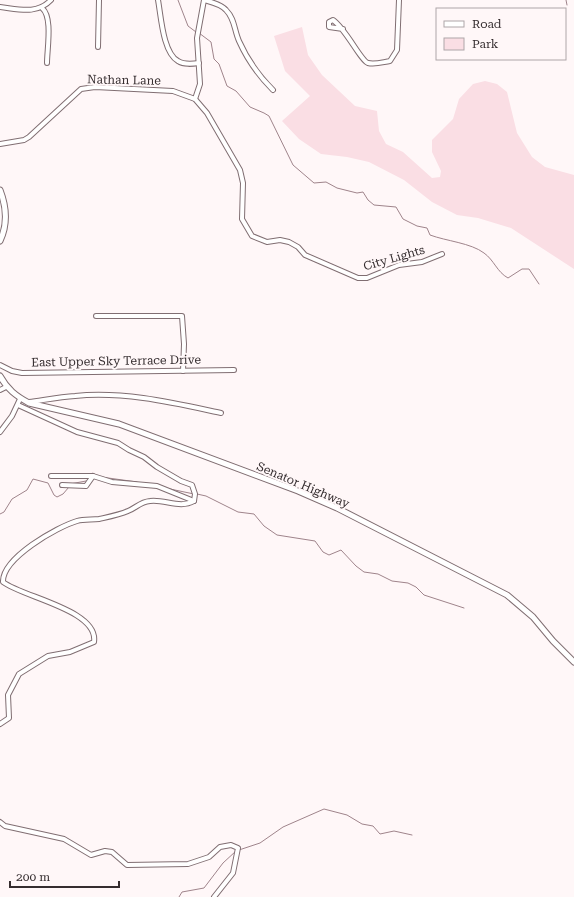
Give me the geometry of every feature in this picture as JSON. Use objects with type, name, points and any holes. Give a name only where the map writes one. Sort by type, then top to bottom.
[{"type":"street","points":[[0,7],[26,10],[42,8],[51,0]]},
{"type":"street","points":[[98,47],[99,0]]},
{"type":"street","points":[[158,0],[167,47],[170,55],[178,62],[186,64],[200,63]]},
{"type":"street","points":[[195,99],[200,84],[200,63],[197,38],[204,0],[215,3],[226,9],[234,20],[239,40],[250,62],[272,90]]},
{"type":"street","points":[[343,29],[355,45],[362,60],[373,64],[390,61],[397,50],[399,0]]},
{"type":"street","points":[[42,8],[47,11],[48,20],[47,63]]},
{"type":"street","name":"Nathan Lane","points":[[0,144],[24,140],[29,137],[81,89],[95,87],[173,91],[195,99]]},
{"type":"street","name":"City Lights","points":[[195,99],[207,113],[240,170],[243,183],[242,219],[252,236],[267,242],[280,240],[289,242],[298,247],[305,255],[358,278],[367,278],[399,265],[413,264],[442,254]]},
{"type":"street","points":[[0,190],[6,218],[5,227],[0,241]]},
{"type":"street","points":[[96,316],[182,316],[184,344],[183,371]]},
{"type":"street","name":"East Upper Sky Terrace Drive","points":[[0,365],[17,373],[234,370]]},
{"type":"street","name":"Senator Highway","points":[[0,376],[6,388],[20,399],[119,424],[298,491],[337,508],[507,596],[533,617],[553,641],[574,662]]},
{"type":"street","points":[[0,390],[6,388]]},
{"type":"street","points":[[29,402],[76,395],[121,395],[171,402],[221,413]]},
{"type":"street","points":[[0,432],[12,416],[20,399]]},
{"type":"street","points":[[18,405],[77,432],[118,442],[128,450],[144,457],[156,467],[181,481],[192,485],[195,494],[194,501]]},
{"type":"street","points":[[51,476],[93,476],[112,482],[157,486],[194,501]]},
{"type":"street","points":[[62,485],[86,486],[93,476]]},
{"type":"street","points":[[0,724],[9,718],[8,695],[19,674],[48,656],[70,652],[79,647],[88,646],[94,642],[95,637],[89,626],[80,616],[3,582],[4,572],[20,553],[50,535],[78,521],[98,519],[130,511],[139,503],[148,501],[160,500],[181,505],[194,501]]},
{"type":"street","points":[[0,822],[4,826],[64,839],[90,855],[105,851],[112,852],[127,865],[188,864],[209,857],[220,847],[231,845],[238,848],[233,873],[214,897]]},
{"type":"green space","points":[[302,27],[308,55],[322,75],[355,106],[377,111],[379,131],[386,144],[403,152],[432,178],[440,177],[441,171],[432,152],[432,140],[453,119],[459,99],[473,84],[485,81],[497,84],[507,92],[517,133],[532,157],[545,167],[574,175],[574,269],[511,228],[478,218],[457,215],[432,202],[404,180],[369,162],[347,157],[321,154],[299,139],[282,121],[310,96],[285,71],[274,36]]},
{"type":"waterway","points":[[178,0],[188,26],[196,32]]},
{"type":"waterway","points":[[566,0],[567,5]]},
{"type":"waterway","points":[[199,33],[211,42],[214,59],[219,64],[227,86],[236,91],[250,107],[269,116],[293,165],[314,183],[326,182],[337,188],[357,193],[363,192],[368,200],[374,205],[396,207],[403,219],[417,226],[427,228],[430,235],[465,244],[479,250],[484,253],[501,273],[508,278],[522,269],[529,269],[539,284]]},
{"type":"waterway","points":[[101,477],[137,482]]},
{"type":"waterway","points":[[0,514],[4,512],[12,499],[27,490],[33,479],[48,483],[54,495],[57,497],[63,494],[69,487]]},
{"type":"waterway","points":[[70,484],[86,481]]},
{"type":"waterway","points":[[170,489],[194,494]]},
{"type":"waterway","points":[[197,494],[206,496],[238,512],[254,514],[264,526],[277,535],[315,541],[323,552],[329,555],[341,550],[364,572],[378,574],[392,581],[408,583],[416,587],[424,595],[464,608]]},
{"type":"waterway","points":[[239,850],[260,843],[283,827],[324,809],[347,815],[362,824],[373,826],[380,834],[394,831],[412,835]]},
{"type":"waterway","points":[[179,897],[182,892],[204,888],[223,863],[236,851]]}]
